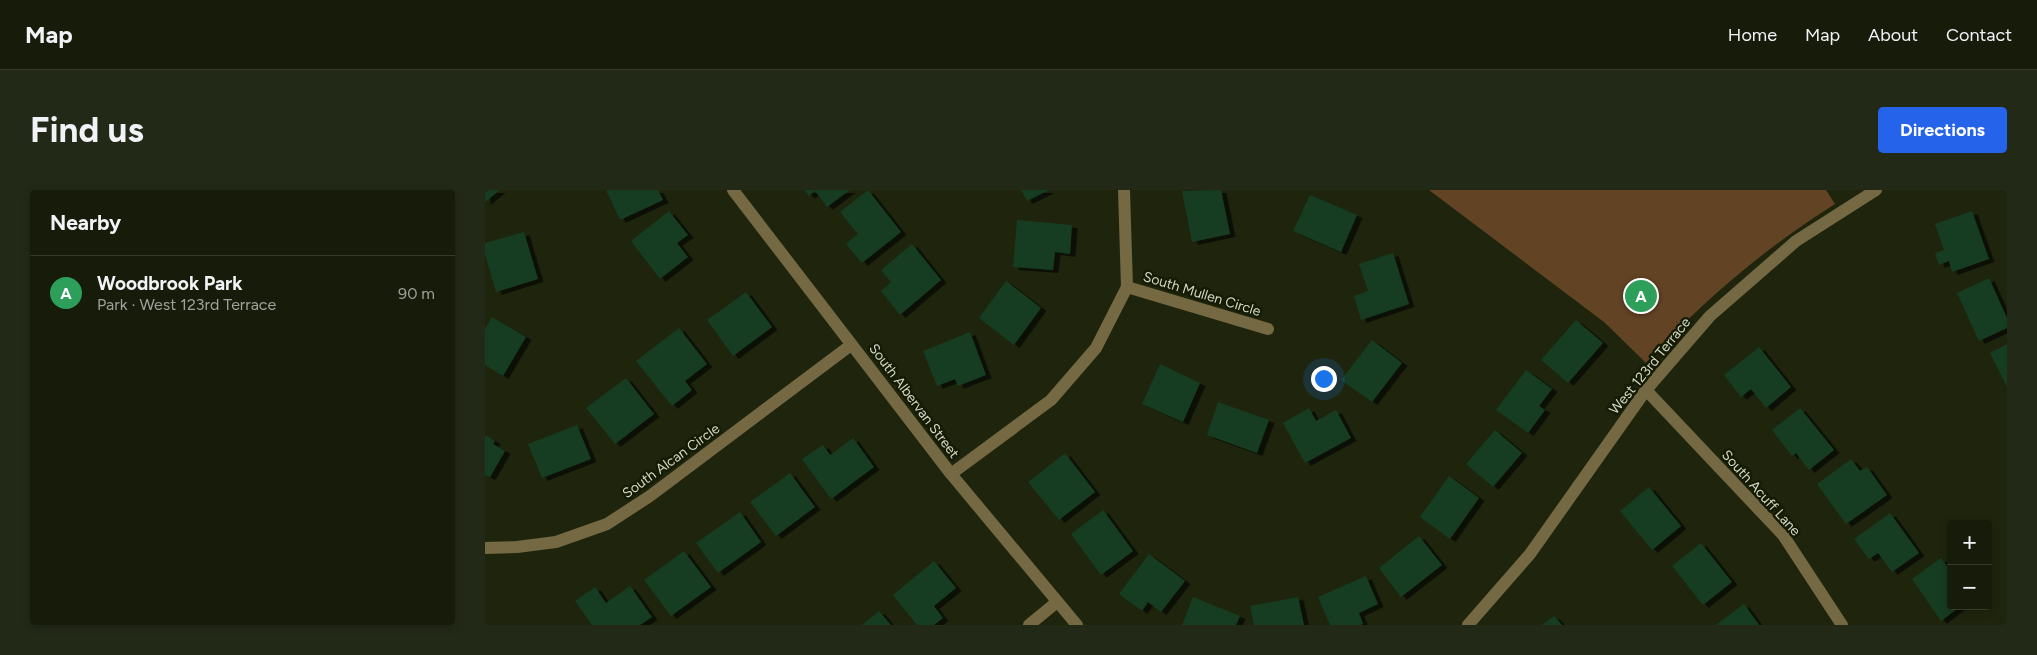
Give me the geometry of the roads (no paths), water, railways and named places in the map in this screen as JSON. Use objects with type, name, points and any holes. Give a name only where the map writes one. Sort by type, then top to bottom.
[{"type":"street","name":"South Albervan Street","points":[[733,190],[951,474],[1077,625]]},
{"type":"street","name":"South Mullen Circle","points":[[951,474],[1051,400],[1096,348],[1127,287],[1124,190]]},
{"type":"street","name":"West 123rd Terrace","points":[[1468,625],[1530,554],[1646,390],[1710,316],[1796,241],[1875,190]]},
{"type":"street","name":"South Mullen Circle","points":[[1127,287],[1268,329]]},
{"type":"street","name":"South Alcan Circle","points":[[485,548],[517,547],[555,542],[607,524],[651,496],[851,344]]},
{"type":"street","name":"South Acuff Lane","points":[[1646,390],[1783,535],[1842,625]]},
{"type":"street","points":[[1029,625],[1057,602]]},
{"type":"place","name":"Woodbrook Park","points":[[1641,296]]}]
